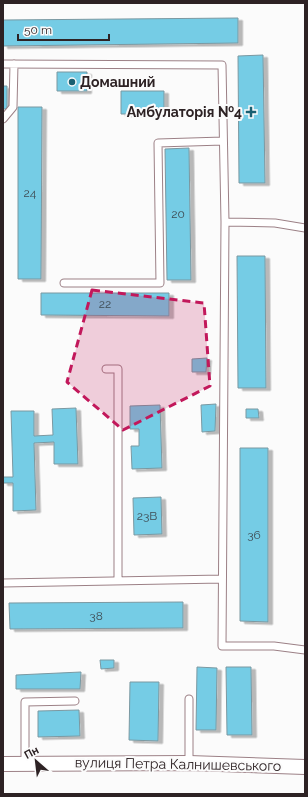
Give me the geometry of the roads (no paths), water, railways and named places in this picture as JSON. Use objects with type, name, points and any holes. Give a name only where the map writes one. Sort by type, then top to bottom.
[{"type":"street","name":"вулиця Петра Калнишевського","points":[[3,764],[189,763],[305,767]]},
{"type":"lane","points":[[3,64],[222,65],[225,222],[222,646],[274,646],[305,650]]},
{"type":"lane","points":[[3,119],[13,107],[14,64]]},
{"type":"lane","points":[[64,283],[160,282],[158,144],[223,141]]},
{"type":"lane","points":[[225,222],[275,223],[305,228]]},
{"type":"lane","points":[[106,369],[118,369],[118,581]]},
{"type":"lane","points":[[3,583],[222,579]]},
{"type":"lane","points":[[189,699],[189,763]]},
{"type":"lane","points":[[26,763],[25,702],[75,701]]},
{"type":"place","name":"Домашний","points":[[72,82]]},
{"type":"place","name":"Амбулаторія №4","points":[[251,112]]}]
